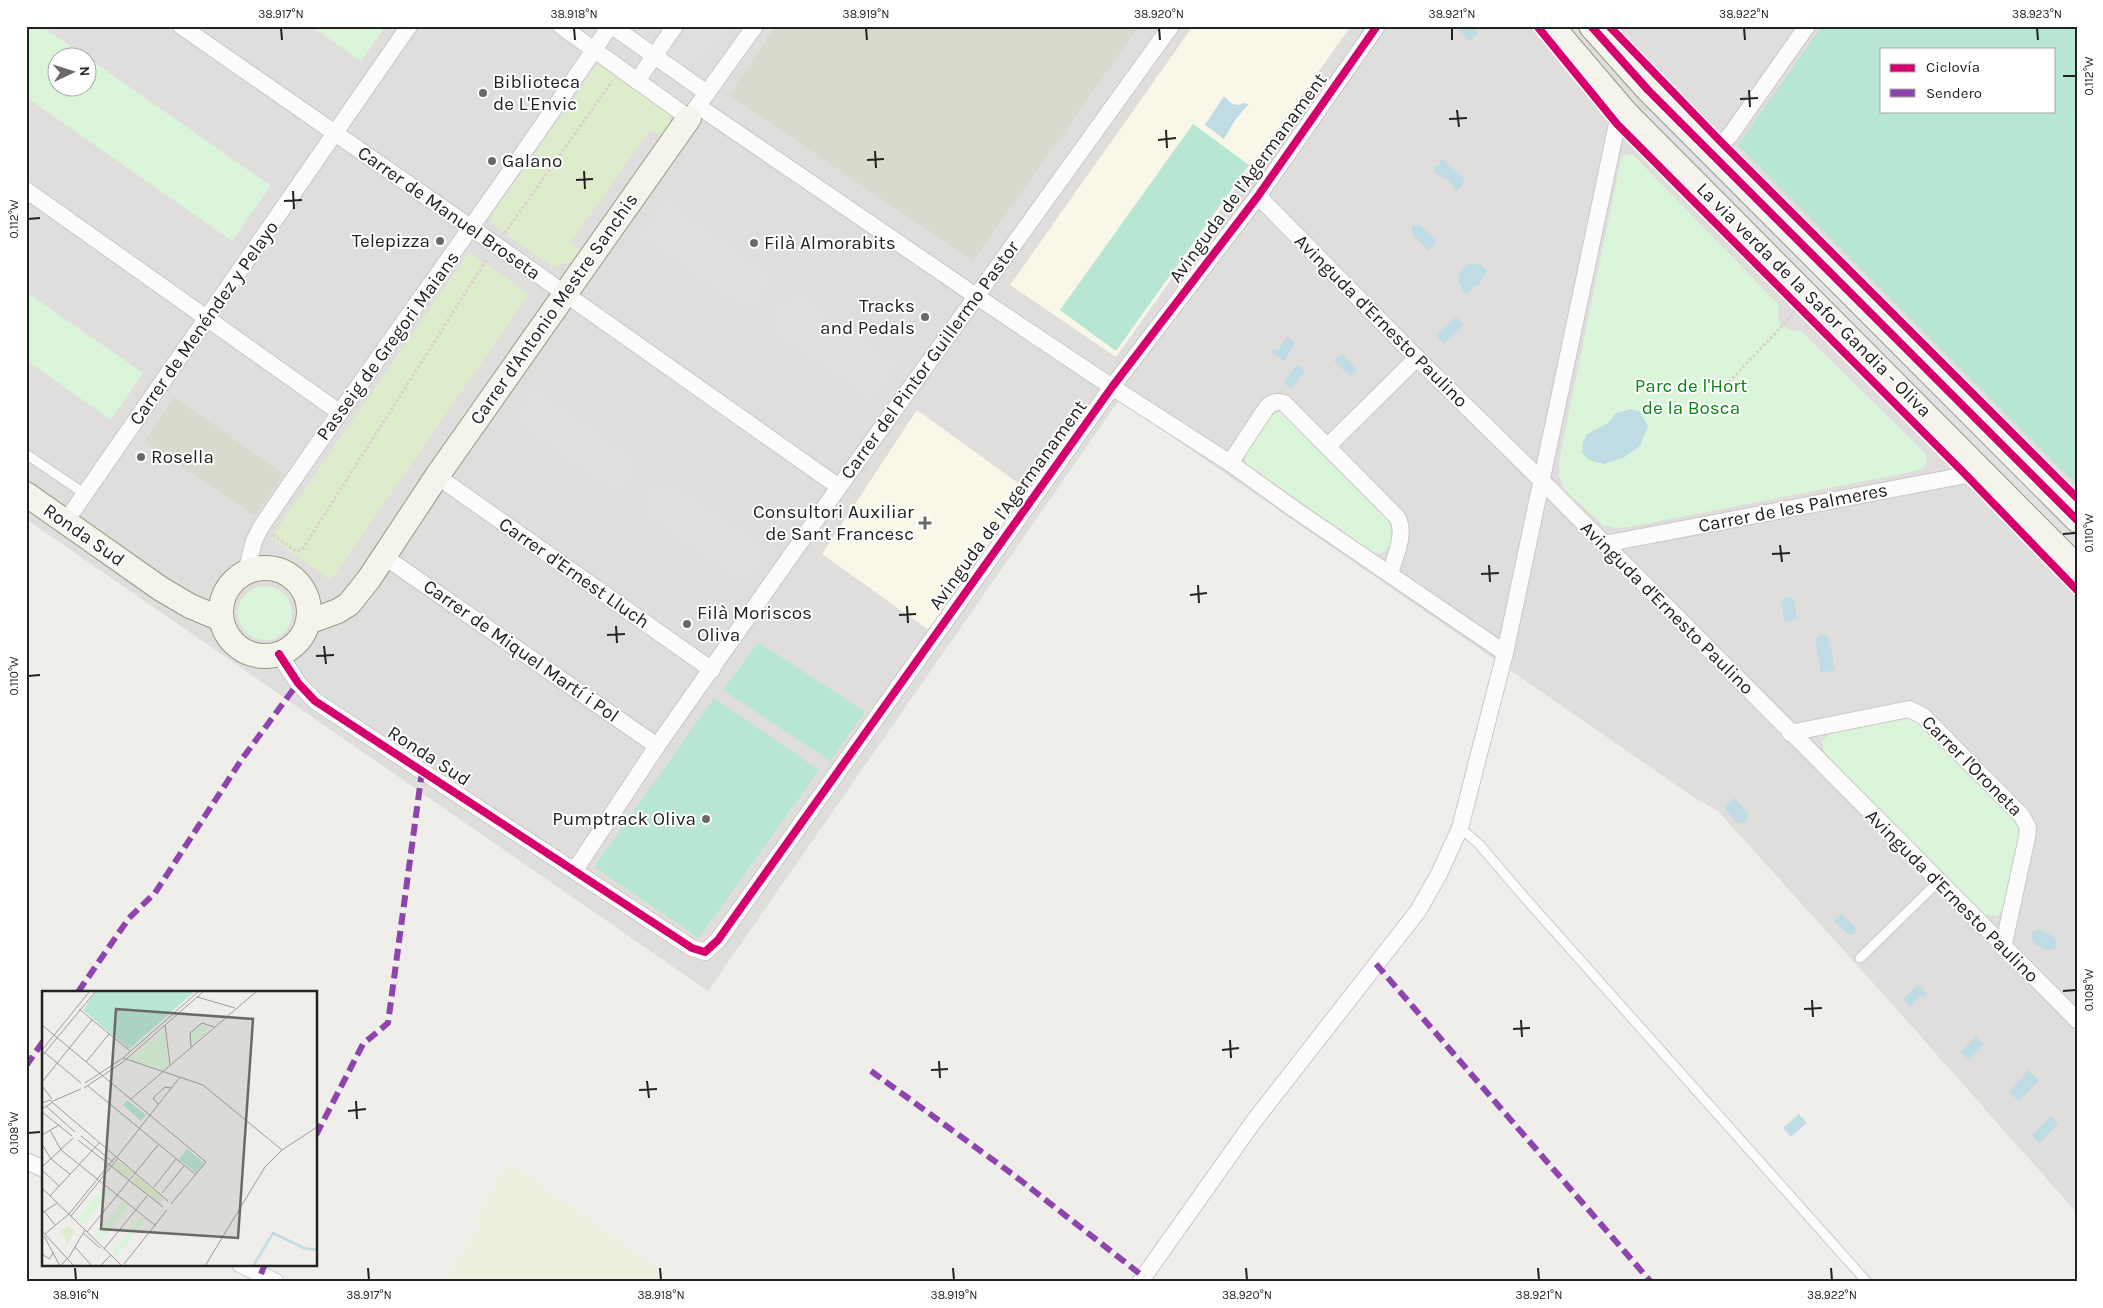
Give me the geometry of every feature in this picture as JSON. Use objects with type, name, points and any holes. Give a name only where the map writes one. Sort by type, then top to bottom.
[{"type":"street","name":"Carrer de Manuel Broseta","points":[[181,26],[472,228],[839,487]]},
{"type":"street","name":"Carrer de Menéndez y Pelayo","points":[[66,521],[410,26]]},
{"type":"street","points":[[561,26],[638,81],[698,106],[1112,388],[1230,463],[1294,510],[1505,653]]},
{"type":"street","points":[[611,26],[655,56],[698,106]]},
{"type":"street","name":"Passeig de Gregori Maians","points":[[246,572],[254,541],[261,527],[339,412],[472,228],[611,26]]},
{"type":"street","points":[[638,81],[675,26]]},
{"type":"street","name":"Carrer d'Antonio Mestre Sanchis","points":[[308,622],[338,612],[349,604],[385,557],[437,476],[755,26]]},
{"type":"street","name":"Carrer del Pintor Guillermo Pastor","points":[[575,870],[656,746],[712,670],[839,487],[1171,26]]},
{"type":"street","name":"Avinguda de l'Agermanament","points":[[575,870],[692,948],[704,952],[718,940],[1112,388],[1258,196],[1377,26]]},
{"type":"street","points":[[1552,26],[1609,96],[2077,567]]},
{"type":"street","points":[[1591,26],[1712,154],[2077,520]]},
{"type":"street","points":[[1712,154],[1731,134],[1807,26]]},
{"type":"street","points":[[1609,96],[1641,81]]},
{"type":"street","points":[[1140,1282],[1254,1121],[1418,911],[1439,874],[1460,828],[1505,653],[1617,124],[1626,113],[1641,81]]},
{"type":"street","points":[[26,190],[339,412]]},
{"type":"street","name":"Avinguda d'Ernesto Paulino","points":[[1258,196],[2077,1020]]},
{"type":"street","points":[[1328,446],[1417,358]]},
{"type":"street","points":[[1230,463],[1267,407],[1272,402],[1284,403],[1400,522],[1401,533],[1390,574]]},
{"type":"street","name":"Carrer de les Palmeres","points":[[1604,544],[1982,472]]},
{"type":"street","name":"Carrer d'Ernest Lluch","points":[[437,476],[712,670]]},
{"type":"street","name":"Ronda Sud","points":[[26,494],[161,589],[190,606],[221,619]]},
{"type":"street","name":"Carrer de Miquel Martí i Pol","points":[[385,557],[656,746]]},
{"type":"street","points":[[258,568],[280,570],[300,584],[306,594],[309,608],[308,622],[298,642],[290,649],[268,657],[257,656],[246,652],[229,638],[221,619],[221,609],[226,590],[235,579],[246,572],[258,568]]},
{"type":"street","points":[[306,594],[316,599],[326,600],[358,593]]},
{"type":"street","name":"Ronda Sud","points":[[279,654],[298,683],[315,701],[575,870]]},
{"type":"street","name":"Carrer l'Oroneta","points":[[1790,733],[1909,709],[1923,716],[1969,762],[2022,816],[2028,828],[2004,948]]},
{"type":"street","points":[[26,1161],[42,1168]]},
{"type":"street","points":[[244,1266],[276,1282]]},
{"type":"lane","name":"Ronda Sud","points":[[26,454],[85,494]]},
{"type":"lane","points":[[1460,828],[1478,843],[1867,1282]]},
{"type":"lane","points":[[1860,958],[1938,882]]},
{"type":"path","points":[[261,527],[296,551],[302,550],[496,245],[621,69]]},
{"type":"path","points":[[1729,382],[1799,308]]},
{"type":"shaded area","points":[[26,26],[2077,26],[2077,1213],[1718,811],[1695,798],[1119,400],[708,991],[26,519]]},
{"type":"shaded area","points":[[629,26],[724,26],[692,71]]},
{"type":"shaded area","points":[[776,26],[1139,26],[973,261],[729,95]]},
{"type":"shaded area","points":[[1193,26],[1351,26],[1116,357],[1010,285]]},
{"type":"shaded area","points":[[1654,103],[2077,528],[2077,560],[1638,118]]},
{"type":"shaded area","points":[[666,201],[765,273],[764,295],[747,309],[641,236]]},
{"type":"shaded area","points":[[801,297],[896,364],[872,400],[775,332],[775,305]]},
{"type":"shaded area","points":[[535,389],[630,457],[631,480],[613,490],[514,420]]},
{"type":"shaded area","points":[[174,397],[284,474],[255,516],[145,441]]},
{"type":"shaded area","name":"Consultori Auxiliar de Sant Francesc","points":[[917,410],[1029,491],[930,631],[822,554]]},
{"type":"shaded area","points":[[670,484],[767,550],[745,582],[648,516],[646,493]]},
{"type":"green space","points":[[26,26],[41,26],[73,48],[48,48],[48,98],[98,98],[98,65],[271,186],[232,241],[26,97]]},
{"type":"green space","points":[[311,26],[386,26],[361,61]]},
{"type":"green space","points":[[1822,26],[2077,26],[2077,485],[1738,145]]},
{"type":"green space","points":[[603,63],[667,108],[670,124],[662,136],[650,130],[570,243],[582,251],[575,261],[553,267],[490,223],[490,218],[597,64]]},
{"type":"green space","points":[[1193,124],[1249,165],[1116,351],[1060,310]]},
{"type":"green space","name":"Parc de l'Hort de la Bosca","points":[[1629,154],[1633,155],[1779,305],[1778,316],[1780,324],[1792,331],[1800,330],[1923,451],[1927,458],[1924,467],[1916,471],[1629,527],[1614,528],[1603,525],[1565,490],[1559,476],[1559,461],[1621,159]]},
{"type":"green space","points":[[469,252],[529,294],[331,580],[271,538]]},
{"type":"green space","points":[[26,292],[143,373],[111,420],[26,360]]},
{"type":"green space","points":[[1279,412],[1387,519],[1391,529],[1389,547],[1381,554],[1375,554],[1247,464],[1245,460],[1247,451],[1272,415]]},
{"type":"green space","points":[[260,586],[270,586],[280,590],[288,598],[292,613],[288,628],[280,636],[270,640],[260,640],[250,636],[242,628],[238,618],[238,608],[242,598],[250,590]]},
{"type":"green space","points":[[758,642],[865,712],[830,761],[723,690]]},
{"type":"green space","name":"Pumptrack Oliva","points":[[714,698],[819,770],[699,938],[594,867]]},
{"type":"green space","points":[[1913,716],[2021,824],[2007,903],[1998,916],[1984,914],[1824,752],[1822,741],[1832,732]]},
{"type":"green space","points":[[508,1162],[677,1282],[444,1282],[480,1227],[474,1222]]},
{"type":"water","points":[[1455,26],[1471,26],[1478,33],[1470,41]]},
{"type":"water","points":[[1224,96],[1232,104],[1249,104],[1235,120],[1224,139],[1205,125]]},
{"type":"water","points":[[1440,160],[1445,160],[1463,179],[1464,182],[1457,191],[1448,180],[1435,173],[1434,167],[1439,165]]},
{"type":"water","points":[[1420,225],[1437,242],[1429,251],[1412,234],[1412,226]]},
{"type":"water","points":[[1468,264],[1479,264],[1487,271],[1479,285],[1466,294],[1460,286],[1459,274]]},
{"type":"water","points":[[1456,317],[1464,325],[1444,344],[1436,335]]},
{"type":"water","points":[[1287,337],[1295,343],[1284,361],[1272,352],[1274,348],[1278,350]]},
{"type":"water","points":[[1342,354],[1357,369],[1350,376],[1334,361]]},
{"type":"water","points":[[1296,366],[1301,366],[1304,372],[1291,389],[1283,382]]},
{"type":"water","points":[[1630,409],[1639,411],[1648,426],[1640,446],[1623,458],[1604,464],[1589,460],[1582,452],[1583,442],[1587,434],[1608,423],[1615,414]]},
{"type":"water","points":[[1786,596],[1794,599],[1797,619],[1785,622],[1781,601]]},
{"type":"water","points":[[1820,634],[1826,635],[1829,638],[1835,670],[1821,673],[1815,640]]},
{"type":"water","points":[[1734,798],[1749,814],[1746,821],[1738,824],[1724,807]]},
{"type":"water","points":[[1841,914],[1856,928],[1854,934],[1849,935],[1834,921]]},
{"type":"water","points":[[2039,929],[2054,937],[2057,945],[2054,949],[2045,950],[2035,944],[2031,936],[2033,932]]},
{"type":"water","points":[[1918,984],[1927,994],[1923,998],[1920,996],[1910,1007],[1903,999]]},
{"type":"water","points":[[1976,1036],[1984,1045],[1969,1060],[1960,1052]]},
{"type":"water","points":[[2028,1070],[2039,1080],[2019,1101],[2009,1092]]},
{"type":"water","points":[[1799,1114],[1807,1123],[1791,1137],[1783,1128]]},
{"type":"water","points":[[2051,1116],[2058,1124],[2040,1143],[2032,1135]]},
{"type":"marked path","points":[[79,991],[129,918],[155,893],[242,759],[298,683]]},
{"type":"marked path","points":[[318,1131],[363,1044],[388,1023],[422,771]]},
{"type":"marked path","points":[[1376,964],[1651,1282]]},
{"type":"marked path","points":[[26,1066],[42,1043]]},
{"type":"marked path","points":[[871,1071],[1015,1176],[1144,1277]]},
{"type":"marked path","points":[[261,1274],[264,1266]]},
{"type":"cycle path","points":[[279,654],[298,683],[315,701],[692,948],[705,952],[718,940],[1112,387],[1258,196],[1377,26]]},
{"type":"cycle path","name":"La via verda de la Safor Gandia - Oliva","points":[[1537,26],[1617,124],[1965,474],[2077,590]]},
{"type":"cycle path","points":[[1591,26],[1648,90],[2077,520]]},
{"type":"cycle path","points":[[1609,26],[1722,143],[2077,498]]},
{"type":"place","name":"Biblioteca de L'Envic","points":[[483,93]]},
{"type":"place","name":"Galano","points":[[492,161]]},
{"type":"place","name":"Telepizza","points":[[440,241]]},
{"type":"place","name":"Filà Almorabits","points":[[754,243]]},
{"type":"place","name":"Tracks and Pedals","points":[[925,317]]},
{"type":"place","name":"Rosella","points":[[141,457]]},
{"type":"place","name":"Consultori Auxiliar de Sant Francesc","points":[[925,523]]},
{"type":"place","name":"Filà Moriscos Oliva","points":[[687,624]]},
{"type":"place","name":"Pumptrack Oliva","points":[[706,819]]}]
